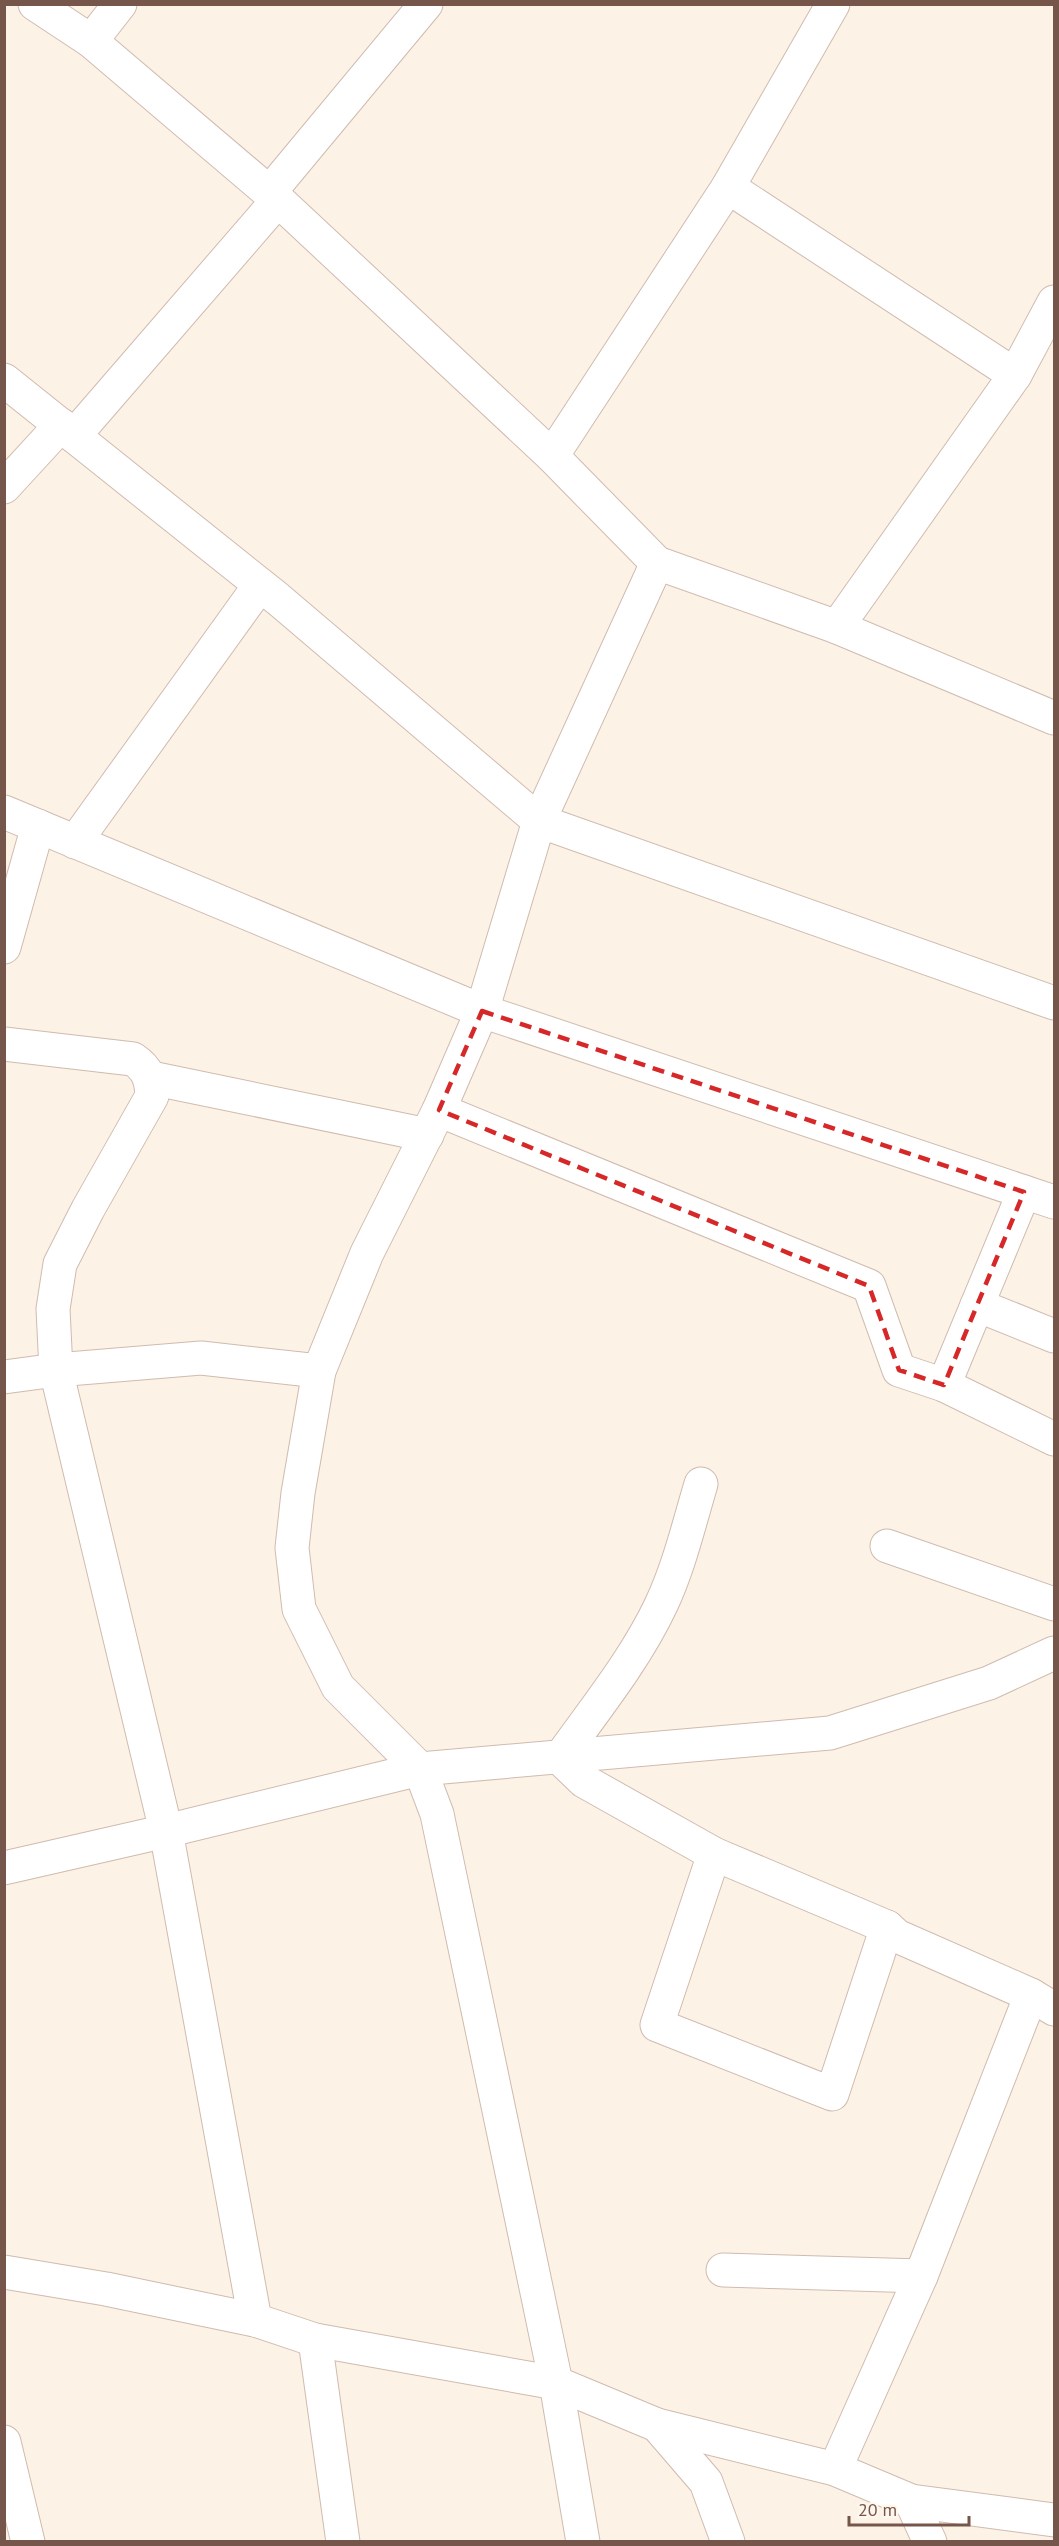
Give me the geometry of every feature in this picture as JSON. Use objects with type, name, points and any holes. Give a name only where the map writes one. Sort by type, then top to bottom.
[{"type":"street","points":[[36,4],[91,41],[273,196],[552,456],[657,563],[837,627],[1054,718]]},
{"type":"street","points":[[91,41],[120,4]]},
{"type":"street","points":[[4,488],[67,430],[273,196],[426,4]]},
{"type":"street","points":[[552,456],[728,187],[833,4]]},
{"type":"street","points":[[728,187],[1015,375]]},
{"type":"street","points":[[837,627],[1015,375],[1054,302]]},
{"type":"street","points":[[4,380],[260,585],[540,821],[1054,1003]]},
{"type":"street","points":[[583,2541],[556,2383],[437,1814],[420,1769],[338,1687],[298,1609],[293,1537],[298,1493],[319,1371],[367,1253],[433,1123],[482,1011],[540,821],[657,563]]},
{"type":"street","points":[[75,842],[260,585]]},
{"type":"street","points":[[4,812],[482,1011],[1039,1197],[977,1305],[944,1385]]},
{"type":"street","points":[[4,947],[38,826]]},
{"type":"street","points":[[4,1044],[133,1059],[141,1064],[151,1078],[152,1096],[88,1209],[60,1264],[53,1309],[56,1370],[166,1832],[255,2320]]},
{"type":"street","points":[[151,1078],[433,1123],[869,1286],[899,1370],[944,1385],[1054,1439]]},
{"type":"street","points":[[977,1305],[1054,1336]]},
{"type":"street","points":[[4,1377],[56,1370],[201,1358],[319,1371]]},
{"type":"street","points":[[560,1758],[624,1669],[661,1605],[680,1555],[701,1484]]},
{"type":"street","points":[[887,1546],[1054,1604]]},
{"type":"street","points":[[4,1868],[166,1832],[420,1769],[830,1733],[989,1683],[1054,1653]]},
{"type":"street","points":[[560,1758],[584,1780],[714,1854],[887,1927],[897,1936],[1046,1997],[835,2469]]},
{"type":"street","points":[[714,1854],[657,2025],[832,2094],[887,1927]]},
{"type":"street","points":[[723,2270],[921,2276]]},
{"type":"street","points":[[4,2272],[106,2289],[255,2320],[315,2340],[556,2383],[657,2425],[835,2469],[911,2501],[1054,2520]]},
{"type":"street","points":[[315,2340],[343,2541]]},
{"type":"street","points":[[657,2425],[706,2482],[728,2541]]},
{"type":"street","points":[[4,2442],[28,2541]]},
{"type":"street","points":[[911,2501],[930,2541]]},
{"type":"highlighted area","points":[[482,1011],[1024,1192],[944,1385],[899,1370],[869,1286],[439,1110]]}]
